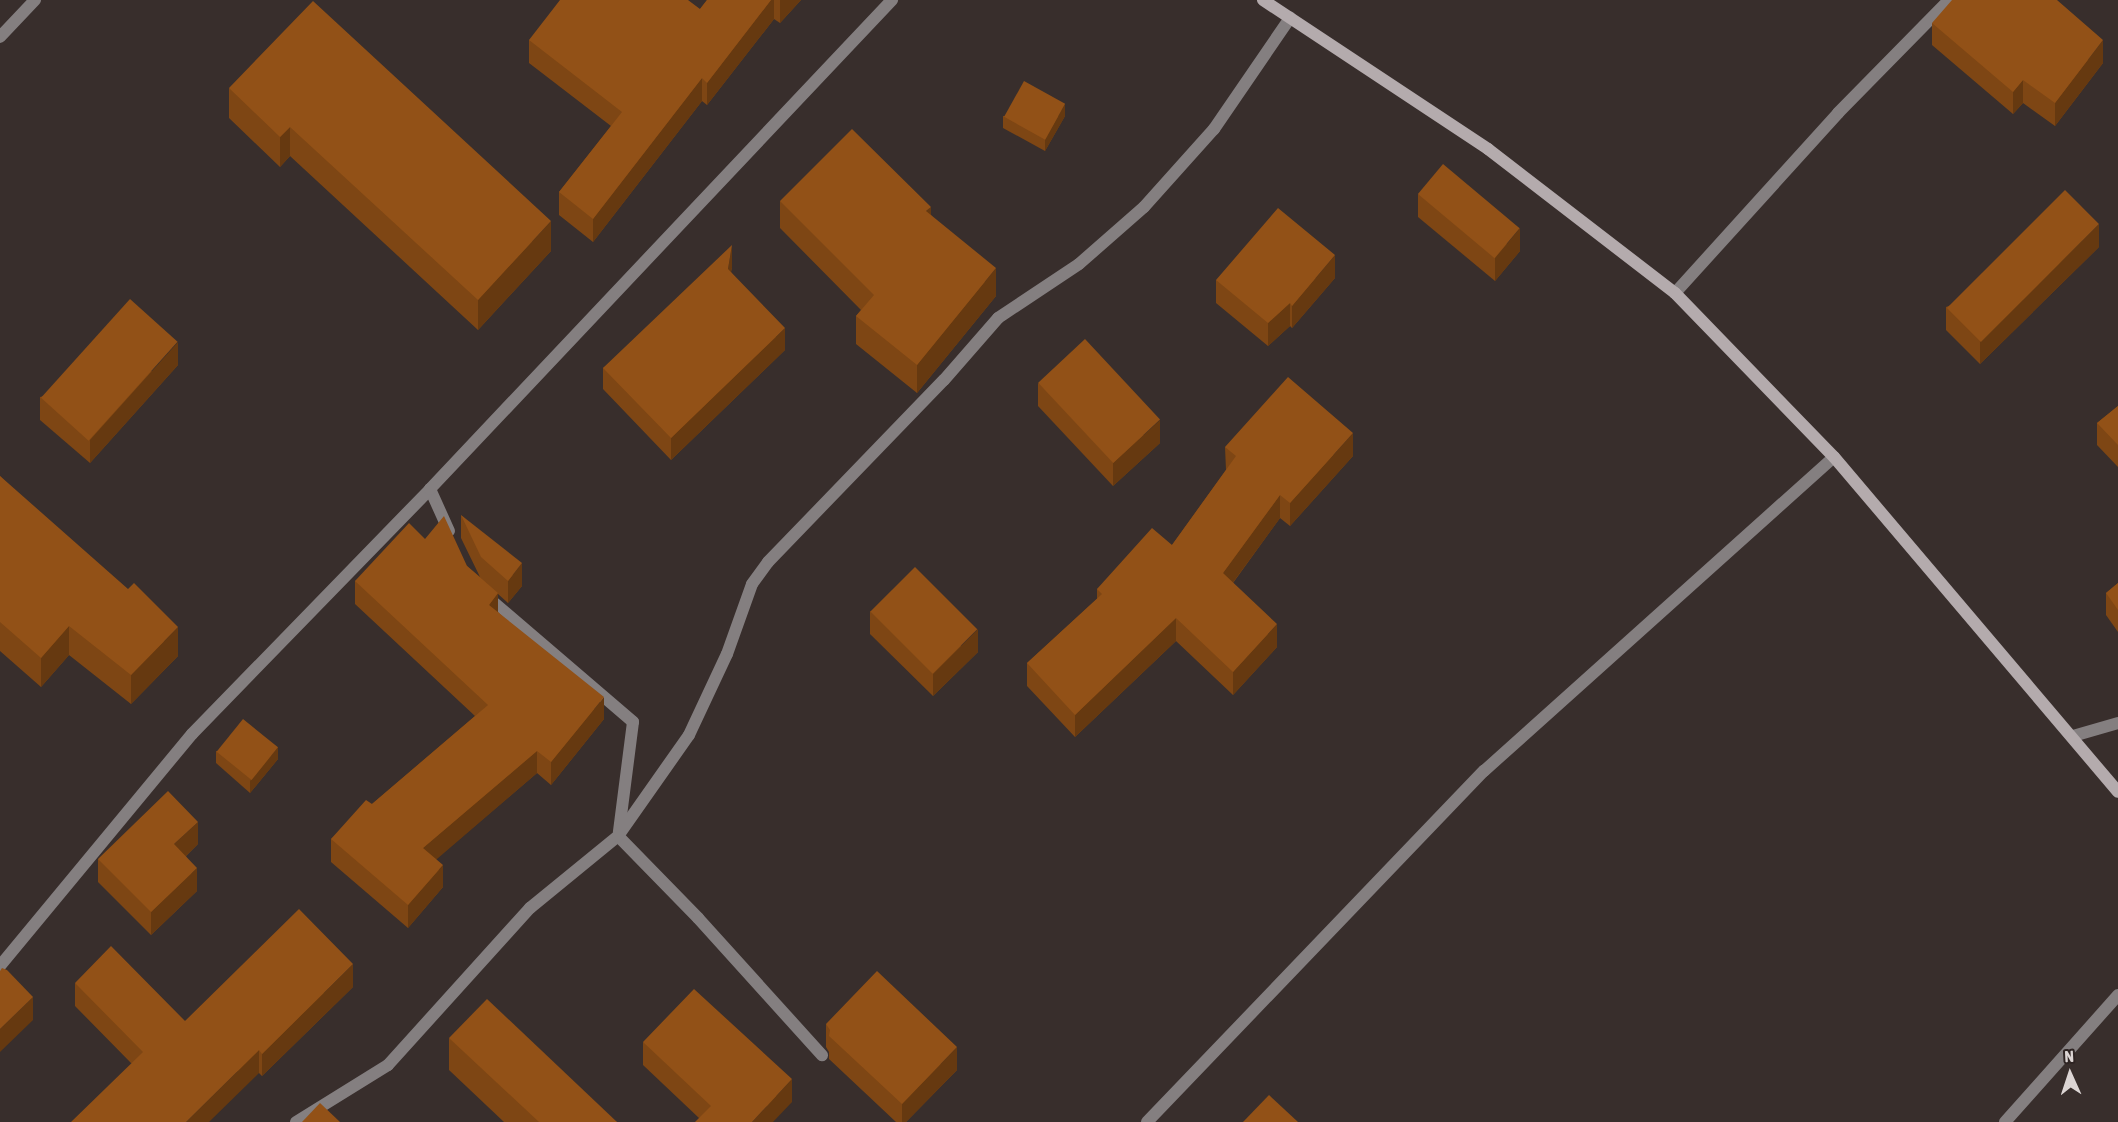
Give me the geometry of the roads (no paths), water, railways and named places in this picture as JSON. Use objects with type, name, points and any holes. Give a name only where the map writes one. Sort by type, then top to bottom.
[{"type":"street","points":[[0,37],[35,0]]},
{"type":"street","points":[[0,966],[192,734],[430,489],[892,0]]},
{"type":"street","points":[[1263,0],[1488,149],[1675,294],[1834,457],[2073,736],[2118,792]]},
{"type":"street","points":[[1675,294],[1838,113],[1949,0]]},
{"type":"street","points":[[296,1122],[388,1065],[530,909],[618,836],[689,735],[727,654],[752,584],[768,562],[944,380],[998,318],[1079,264],[1144,207],[1214,129],[1290,18]]},
{"type":"street","points":[[1147,1122],[1484,771],[1834,457]]},
{"type":"street","points":[[430,489],[454,542]]},
{"type":"street","points":[[474,585],[633,722],[618,836]]},
{"type":"street","points":[[2073,736],[2118,723]]},
{"type":"street","points":[[618,836],[705,925],[822,1054]]},
{"type":"street","points":[[2005,1122],[2118,995]]}]
